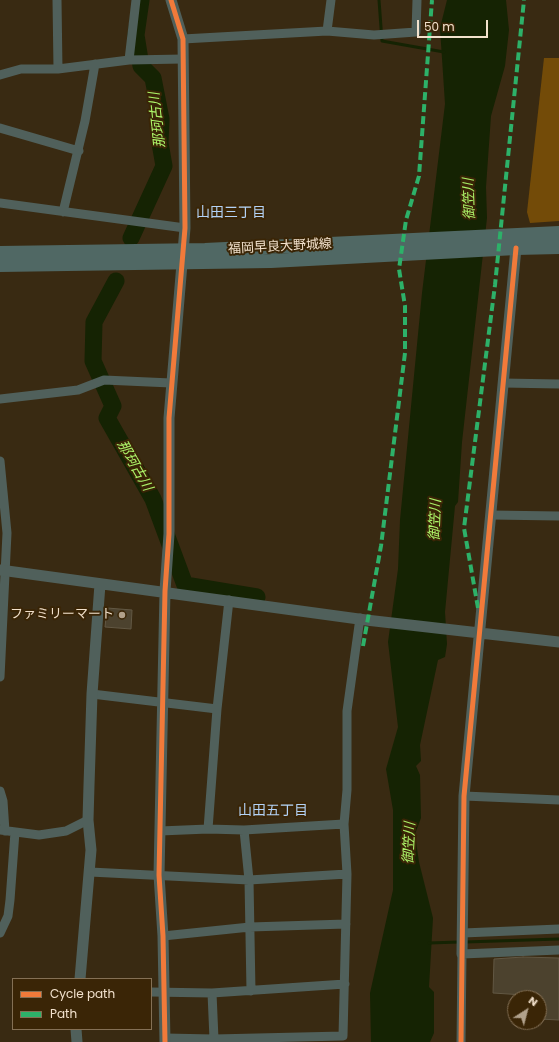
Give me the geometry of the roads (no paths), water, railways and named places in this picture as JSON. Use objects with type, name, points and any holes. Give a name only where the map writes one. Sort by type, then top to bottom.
[{"type":"main road","name":"福岡早良大野城線","points":[[396,248],[555,233]]},
{"type":"main road","name":"福岡早良大野城線","points":[[0,265],[396,248],[556,247]]},
{"type":"main road","name":"福岡早良大野城線","points":[[0,253],[184,256]]},
{"type":"street","points":[[57,0],[58,69]]},
{"type":"street","points":[[129,60],[136,0]]},
{"type":"street","points":[[171,0],[183,40],[185,228],[184,256],[170,383],[169,534],[165,591],[159,875],[163,936],[165,1040],[343,1036],[347,874],[344,824],[347,711],[363,619]]},
{"type":"street","points":[[327,31],[331,0]]},
{"type":"street","points":[[183,40],[327,31],[374,35],[416,32],[417,0]]},
{"type":"street","points":[[0,75],[21,69],[58,69],[129,60],[183,59]]},
{"type":"street","points":[[63,212],[79,151],[94,64]]},
{"type":"street","points":[[0,128],[79,151]]},
{"type":"street","points":[[0,203],[185,228]]},
{"type":"street","points":[[462,1042],[464,796],[475,632],[491,515],[516,248]]},
{"type":"street","points":[[0,398],[78,390],[104,380],[170,383]]},
{"type":"street","points":[[503,383],[559,384]]},
{"type":"street","points":[[0,461],[7,533],[3,571],[0,677]]},
{"type":"street","points":[[491,515],[559,516]]},
{"type":"street","points":[[3,571],[165,591],[363,619],[559,642]]},
{"type":"street","points":[[80,978],[92,850],[88,820],[92,694],[100,584]]},
{"type":"street","points":[[208,829],[217,709],[229,600]]},
{"type":"street","points":[[92,694],[217,709]]},
{"type":"street","points":[[0,791],[3,801],[2,830],[39,836],[66,831],[88,820]]},
{"type":"street","points":[[464,796],[559,800]]},
{"type":"street","points":[[160,830],[244,830],[344,824]]},
{"type":"street","points":[[244,830],[249,880],[251,991]]},
{"type":"street","points":[[0,933],[8,916],[15,832]]},
{"type":"street","points":[[90,872],[249,880],[347,874]]},
{"type":"street","points":[[163,936],[250,927],[346,924]]},
{"type":"street","points":[[463,933],[559,928]]},
{"type":"street","points":[[462,954],[559,950]]},
{"type":"street","points":[[152,992],[212,993],[345,984]]},
{"type":"street","points":[[212,993],[214,1039]]},
{"type":"street","points":[[76,1030],[76,1042]]},
{"type":"water","name":"御笠川","points":[[447,0],[506,0],[509,30],[505,66],[491,116],[486,187],[487,218],[462,442],[458,502],[455,506],[445,612],[447,644],[445,657],[438,660],[420,745],[421,761],[416,766],[420,775],[421,818],[415,834],[419,862],[433,918],[429,987],[434,992],[434,1033],[430,1042],[371,1042],[370,993],[393,890],[393,810],[386,769],[398,727],[388,642],[398,569],[400,520],[422,293],[445,104],[440,28]]},
{"type":"waterway","name":"那珂古川","points":[[131,238],[164,166],[160,143],[161,119],[153,78],[141,66],[136,35],[141,0]]},
{"type":"waterway","points":[[379,0],[382,41],[444,52]]},
{"type":"waterway","name":"那珂古川","points":[[116,281],[94,322],[93,361],[113,406],[107,418],[153,499],[185,585],[257,597]]},
{"type":"waterway","points":[[465,942],[559,939]]},
{"type":"waterway","points":[[429,943],[459,942]]},
{"type":"place","name":"ファミリーマート","points":[[122,615]]},
{"type":"district","name":"山田三丁目","points":[[231,213]]},
{"type":"district","name":"山田五丁目","points":[[273,811]]}]
